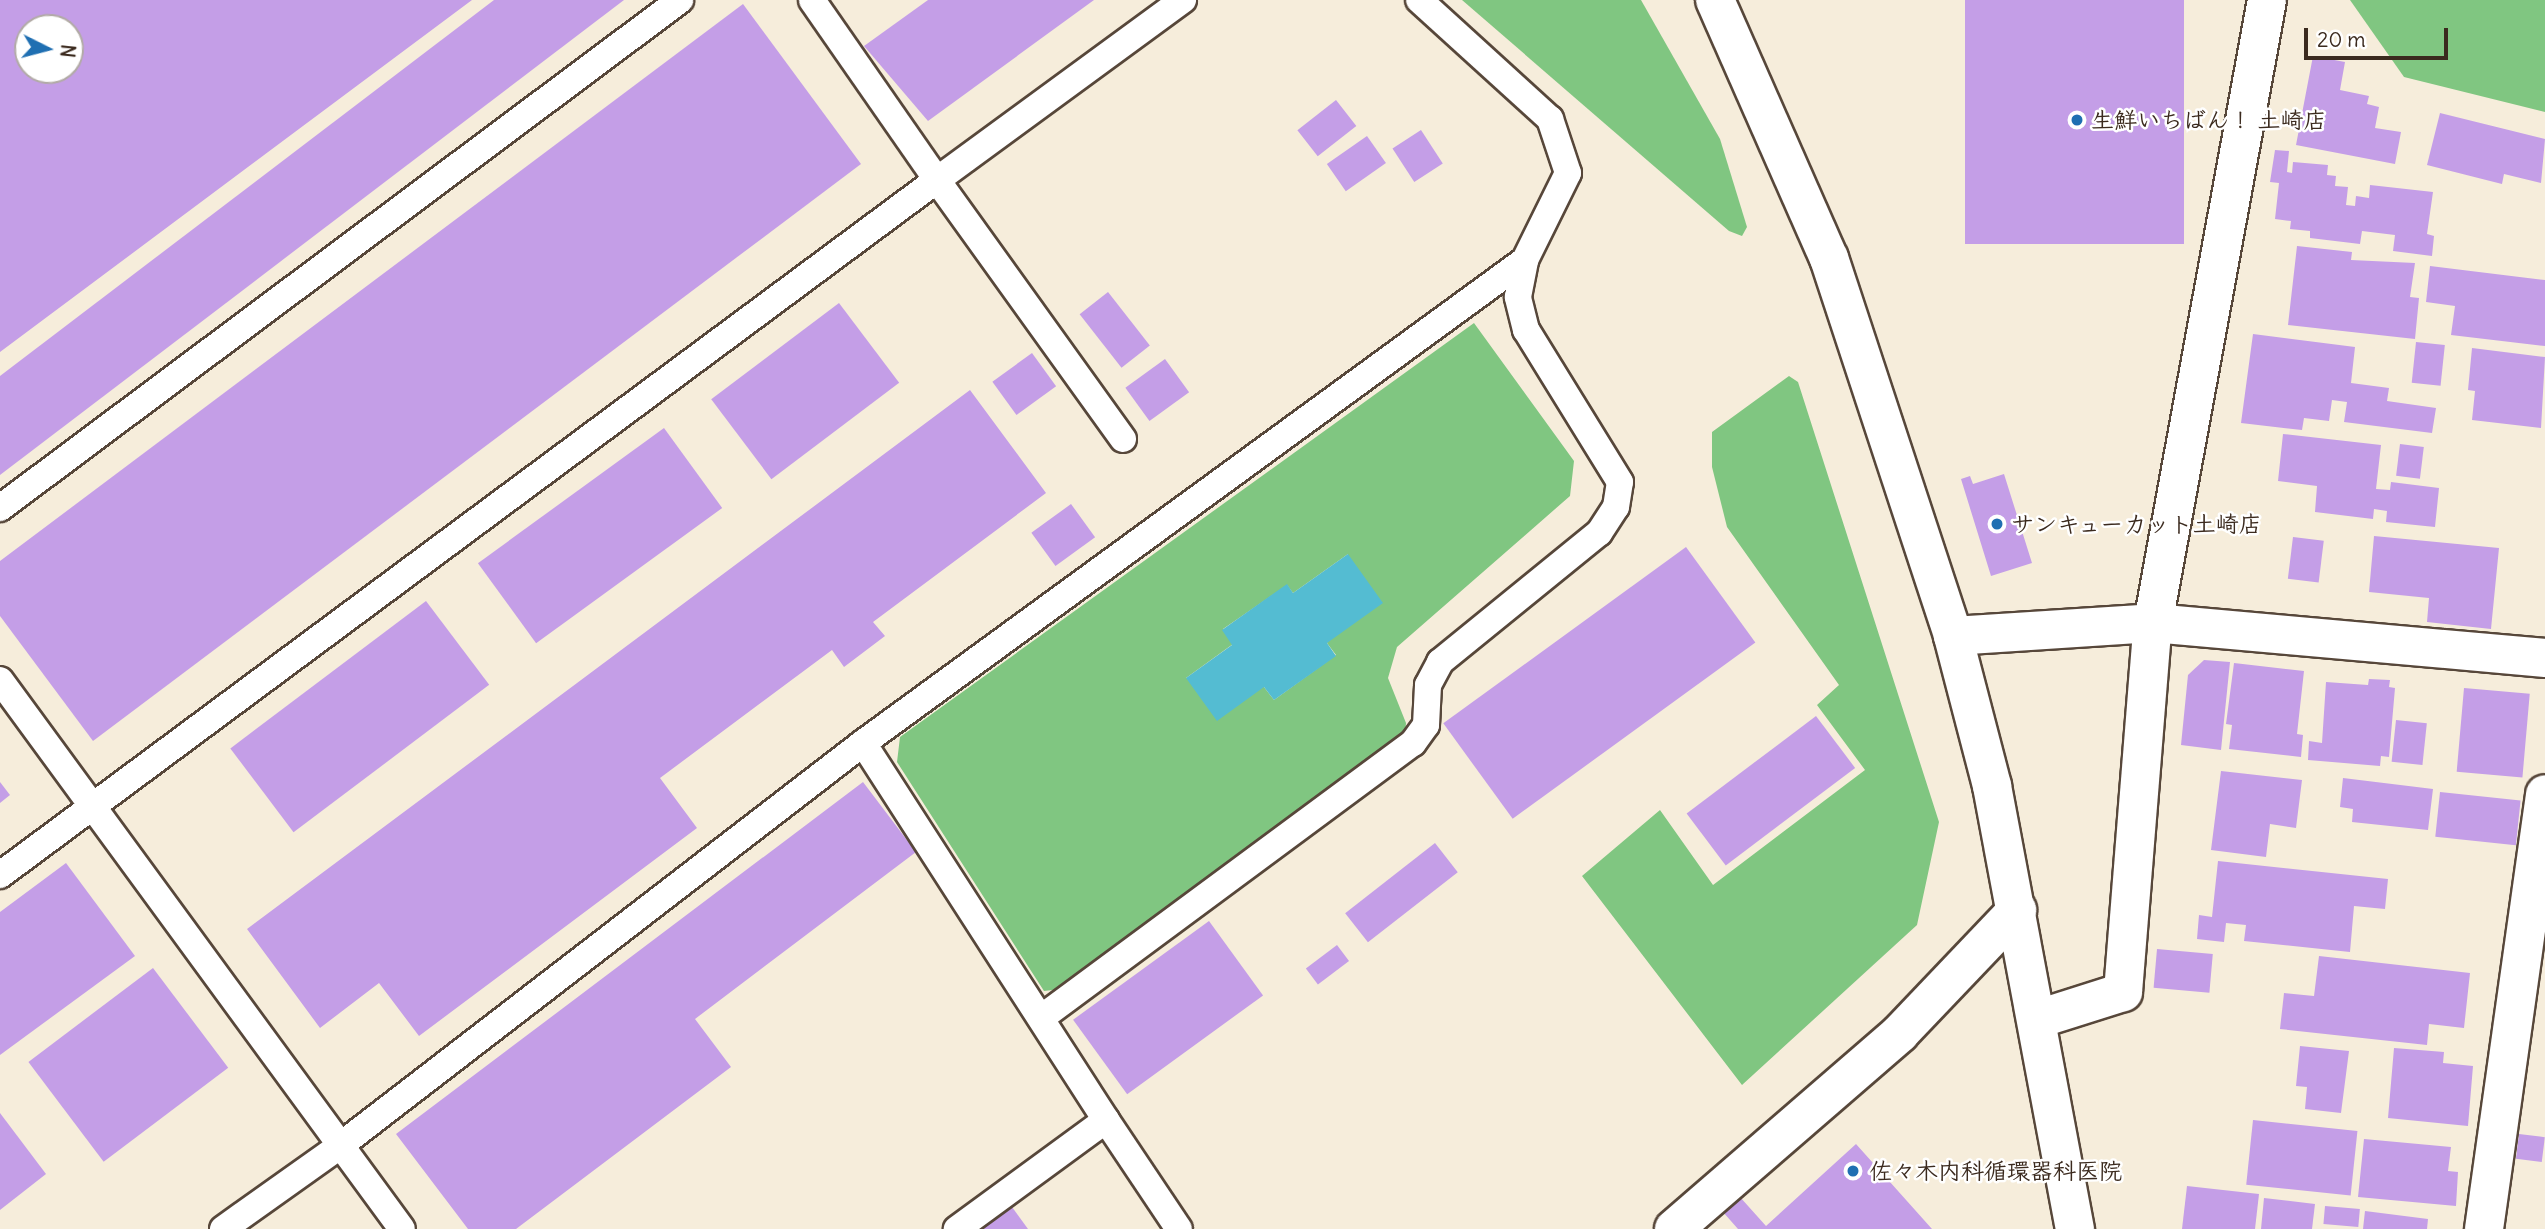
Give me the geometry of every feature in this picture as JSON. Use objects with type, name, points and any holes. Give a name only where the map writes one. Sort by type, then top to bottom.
[{"type":"street","points":[[1715,0],[1829,258],[1952,636],[1992,786],[2038,1019],[2075,1229]]},
{"type":"street","points":[[2038,1019],[2123,992],[2152,622],[2267,0]]},
{"type":"street","points":[[1952,636],[2152,622],[2545,658]]},
{"type":"street","points":[[2484,1229],[2538,898],[2545,794]]},
{"type":"street","points":[[1674,1229],[1899,1034],[2017,910]]},
{"type":"lane","points":[[0,508],[680,0]]},
{"type":"lane","points":[[812,0],[1122,439]]},
{"type":"lane","points":[[0,875],[1183,0]]},
{"type":"lane","points":[[1041,1018],[1413,743],[1426,725],[1428,685],[1440,662],[1599,533],[1616,507],[1620,482],[1526,330],[1518,297],[1525,260],[1568,173],[1550,119],[1419,0]]},
{"type":"lane","points":[[223,1229],[341,1145],[863,743],[1525,260]]},
{"type":"lane","points":[[0,680],[402,1229]]},
{"type":"lane","points":[[863,743],[1179,1229]]},
{"type":"lane","points":[[957,1229],[1106,1120]]},
{"type":"green space","points":[[1462,0],[1641,0],[1720,139],[1747,227],[1742,236],[1729,231]]},
{"type":"green space","points":[[2350,0],[2545,0],[2545,112],[2404,77]]},
{"type":"green space","points":[[1474,323],[1574,461],[1570,496],[1397,647],[1388,678],[1406,723],[1405,736],[1061,989],[1044,991],[897,762],[900,737]],"holes":[[[1348,554],[1327,643],[1336,655],[1274,700],[1264,687],[1186,678],[1233,644],[1223,629],[1287,585],[1293,593]]]},
{"type":"green space","points":[[1789,376],[1798,382],[1939,822],[1917,925],[1742,1085],[1582,876],[1660,810],[1713,885],[1865,770],[1817,705],[1839,685],[1727,527],[1712,467],[1712,432]]},
{"type":"water","points":[[1348,554],[1383,603],[1327,643],[1336,656],[1274,700],[1264,687],[1217,721],[1186,678],[1232,645],[1222,630],[1287,584],[1293,593]]},
{"type":"building","points":[[0,0],[472,0],[0,352]]},
{"type":"building","points":[[494,0],[624,0],[0,475],[0,376]]},
{"type":"building","points":[[928,0],[1094,0],[928,121],[864,46]]},
{"type":"building","name":"生鮮いちばん！ 土崎店","points":[[1965,0],[2184,0],[2184,244],[1965,244]]},
{"type":"building","points":[[743,4],[861,164],[93,741],[0,616],[0,561]]},
{"type":"building","points":[[2313,56],[2345,62],[2340,90],[2369,96],[2367,104],[2379,107],[2375,128],[2401,132],[2395,164],[2296,145]]},
{"type":"building","points":[[1336,100],[1356,126],[1318,156],[1297,130]]},
{"type":"building","points":[[2440,113],[2545,139],[2541,183],[2504,174],[2502,184],[2427,165]]},
{"type":"building","points":[[1421,130],[1443,164],[1414,182],[1392,149]]},
{"type":"building","points":[[1367,136],[1386,163],[1346,191],[1327,164]]},
{"type":"building","points":[[2275,150],[2289,151],[2287,172],[2292,173],[2293,162],[2328,165],[2327,175],[2336,176],[2335,186],[2348,187],[2346,205],[2355,206],[2356,196],[2369,198],[2370,185],[2433,192],[2427,234],[2434,236],[2432,256],[2393,251],[2395,235],[2362,231],[2360,244],[2310,238],[2310,231],[2290,229],[2291,221],[2275,219],[2279,183],[2270,182]]},
{"type":"building","points":[[2297,246],[2352,252],[2351,260],[2415,263],[2410,297],[2419,298],[2415,339],[2288,325]]},
{"type":"building","points":[[2430,266],[2545,280],[2545,346],[2451,335],[2455,306],[2426,302]]},
{"type":"building","points":[[1108,292],[1150,346],[1121,368],[1080,314]]},
{"type":"building","points":[[839,303],[899,383],[771,479],[711,399]]},
{"type":"building","points":[[2253,334],[2355,347],[2351,383],[2389,388],[2387,401],[2436,408],[2432,433],[2344,422],[2347,402],[2332,400],[2329,421],[2304,418],[2302,430],[2241,423]]},
{"type":"building","points":[[2416,342],[2445,345],[2441,386],[2412,383]]},
{"type":"building","points":[[2472,348],[2545,357],[2541,428],[2472,420],[2475,391],[2468,390]]},
{"type":"building","points":[[1032,353],[1056,386],[1016,415],[992,382]]},
{"type":"building","points":[[1165,359],[1189,392],[1149,421],[1125,388]]},
{"type":"building","points":[[970,390],[1046,493],[873,622],[885,636],[844,667],[832,650],[660,778],[697,828],[419,1036],[379,983],[320,1028],[247,929]]},
{"type":"building","points":[[664,428],[722,508],[536,643],[478,563]]},
{"type":"building","points":[[2283,434],[2381,445],[2376,489],[2390,490],[2391,482],[2439,488],[2435,527],[2386,522],[2387,511],[2374,509],[2373,519],[2315,512],[2317,486],[2278,481]]},
{"type":"building","points":[[2400,444],[2424,447],[2420,479],[2396,476]]},
{"type":"building","name":"サンキューカット土崎店","points":[[2004,474],[2032,563],[1991,576],[1961,479],[1970,476],[1973,484]]},
{"type":"building","points":[[1071,504],[1095,537],[1055,566],[1031,533]]},
{"type":"building","points":[[2374,536],[2499,548],[2491,629],[2427,622],[2429,598],[2369,592]]},
{"type":"building","points":[[2293,537],[2324,541],[2319,582],[2288,579]]},
{"type":"building","points":[[1686,547],[1755,642],[1513,819],[1443,723]]},
{"type":"building","points":[[426,601],[489,685],[294,832],[230,748]]},
{"type":"building","points":[[2204,660],[2230,662],[2221,750],[2181,745],[2188,675]]},
{"type":"building","points":[[2234,663],[2304,671],[2297,734],[2303,735],[2301,757],[2229,749],[2232,725],[2226,724]]},
{"type":"building","points":[[2369,679],[2390,680],[2389,687],[2395,688],[2389,757],[2381,756],[2380,766],[2308,760],[2309,741],[2322,743],[2326,682],[2368,685]]},
{"type":"building","points":[[2464,688],[2530,694],[2522,777],[2457,772]]},
{"type":"building","points":[[1816,716],[1855,768],[1726,865],[1687,813]]},
{"type":"building","points":[[2396,720],[2427,723],[2422,765],[2392,762]]},
{"type":"building","points":[[2221,771],[2302,780],[2296,828],[2270,824],[2266,857],[2211,850]]},
{"type":"building","points":[[2343,778],[2433,789],[2428,830],[2352,822],[2353,809],[2340,807]]},
{"type":"building","points":[[0,782],[10,795],[0,803]]},
{"type":"building","points":[[863,782],[916,852],[695,1019],[731,1067],[516,1229],[468,1229],[396,1134]]},
{"type":"building","points":[[2440,792],[2521,800],[2516,845],[2435,837]]},
{"type":"building","points":[[1435,843],[1458,872],[1368,942],[1345,913]]},
{"type":"building","points":[[2218,861],[2388,879],[2385,909],[2354,906],[2350,952],[2244,941],[2246,925],[2226,923],[2224,942],[2197,939],[2199,915],[2212,917]]},
{"type":"building","points":[[66,863],[135,956],[0,1055],[0,912]]},
{"type":"building","points":[[1209,921],[1263,995],[1127,1094],[1073,1020]]},
{"type":"building","points":[[1337,945],[1349,961],[1318,984],[1306,968]]},
{"type":"building","points":[[2157,949],[2213,954],[2209,993],[2154,988]]},
{"type":"building","points":[[2319,956],[2470,973],[2464,1028],[2429,1024],[2427,1045],[2280,1029],[2284,993],[2314,996]]},
{"type":"building","points":[[153,968],[228,1068],[104,1162],[28,1062]]},
{"type":"building","points":[[2300,1046],[2349,1051],[2341,1113],[2305,1109],[2307,1087],[2296,1086]]},
{"type":"building","points":[[2394,1048],[2444,1052],[2443,1063],[2473,1066],[2468,1126],[2388,1118]]},
{"type":"building","points":[[0,1113],[46,1174],[0,1210]]},
{"type":"building","points":[[2253,1120],[2357,1131],[2351,1196],[2246,1185]]},
{"type":"building","points":[[2519,1134],[2545,1137],[2542,1162],[2516,1159]]},
{"type":"building","points":[[2364,1139],[2451,1147],[2448,1171],[2458,1172],[2456,1206],[2358,1197]]},
{"type":"building","name":"佐々木内科循環器科医院","points":[[1856,1144],[1932,1229],[1738,1229],[1723,1212],[1740,1197],[1766,1226]]},
{"type":"building","points":[[2187,1186],[2259,1194],[2255,1229],[2182,1229]]},
{"type":"building","points":[[2264,1198],[2315,1204],[2312,1229],[2261,1229]]},
{"type":"building","points":[[2325,1206],[2360,1209],[2358,1227],[2323,1224]]},
{"type":"building","points":[[1012,1207],[1028,1229],[982,1229]]},
{"type":"building","points":[[2365,1211],[2428,1219],[2427,1229],[2363,1229]]},
{"type":"place","name":"生鮮いちばん！ 土崎店","points":[[2077,120]]},
{"type":"place","name":"サンキューカット土崎店","points":[[1997,524]]},
{"type":"place","name":"佐々木内科循環器科医院","points":[[1853,1171]]}]
